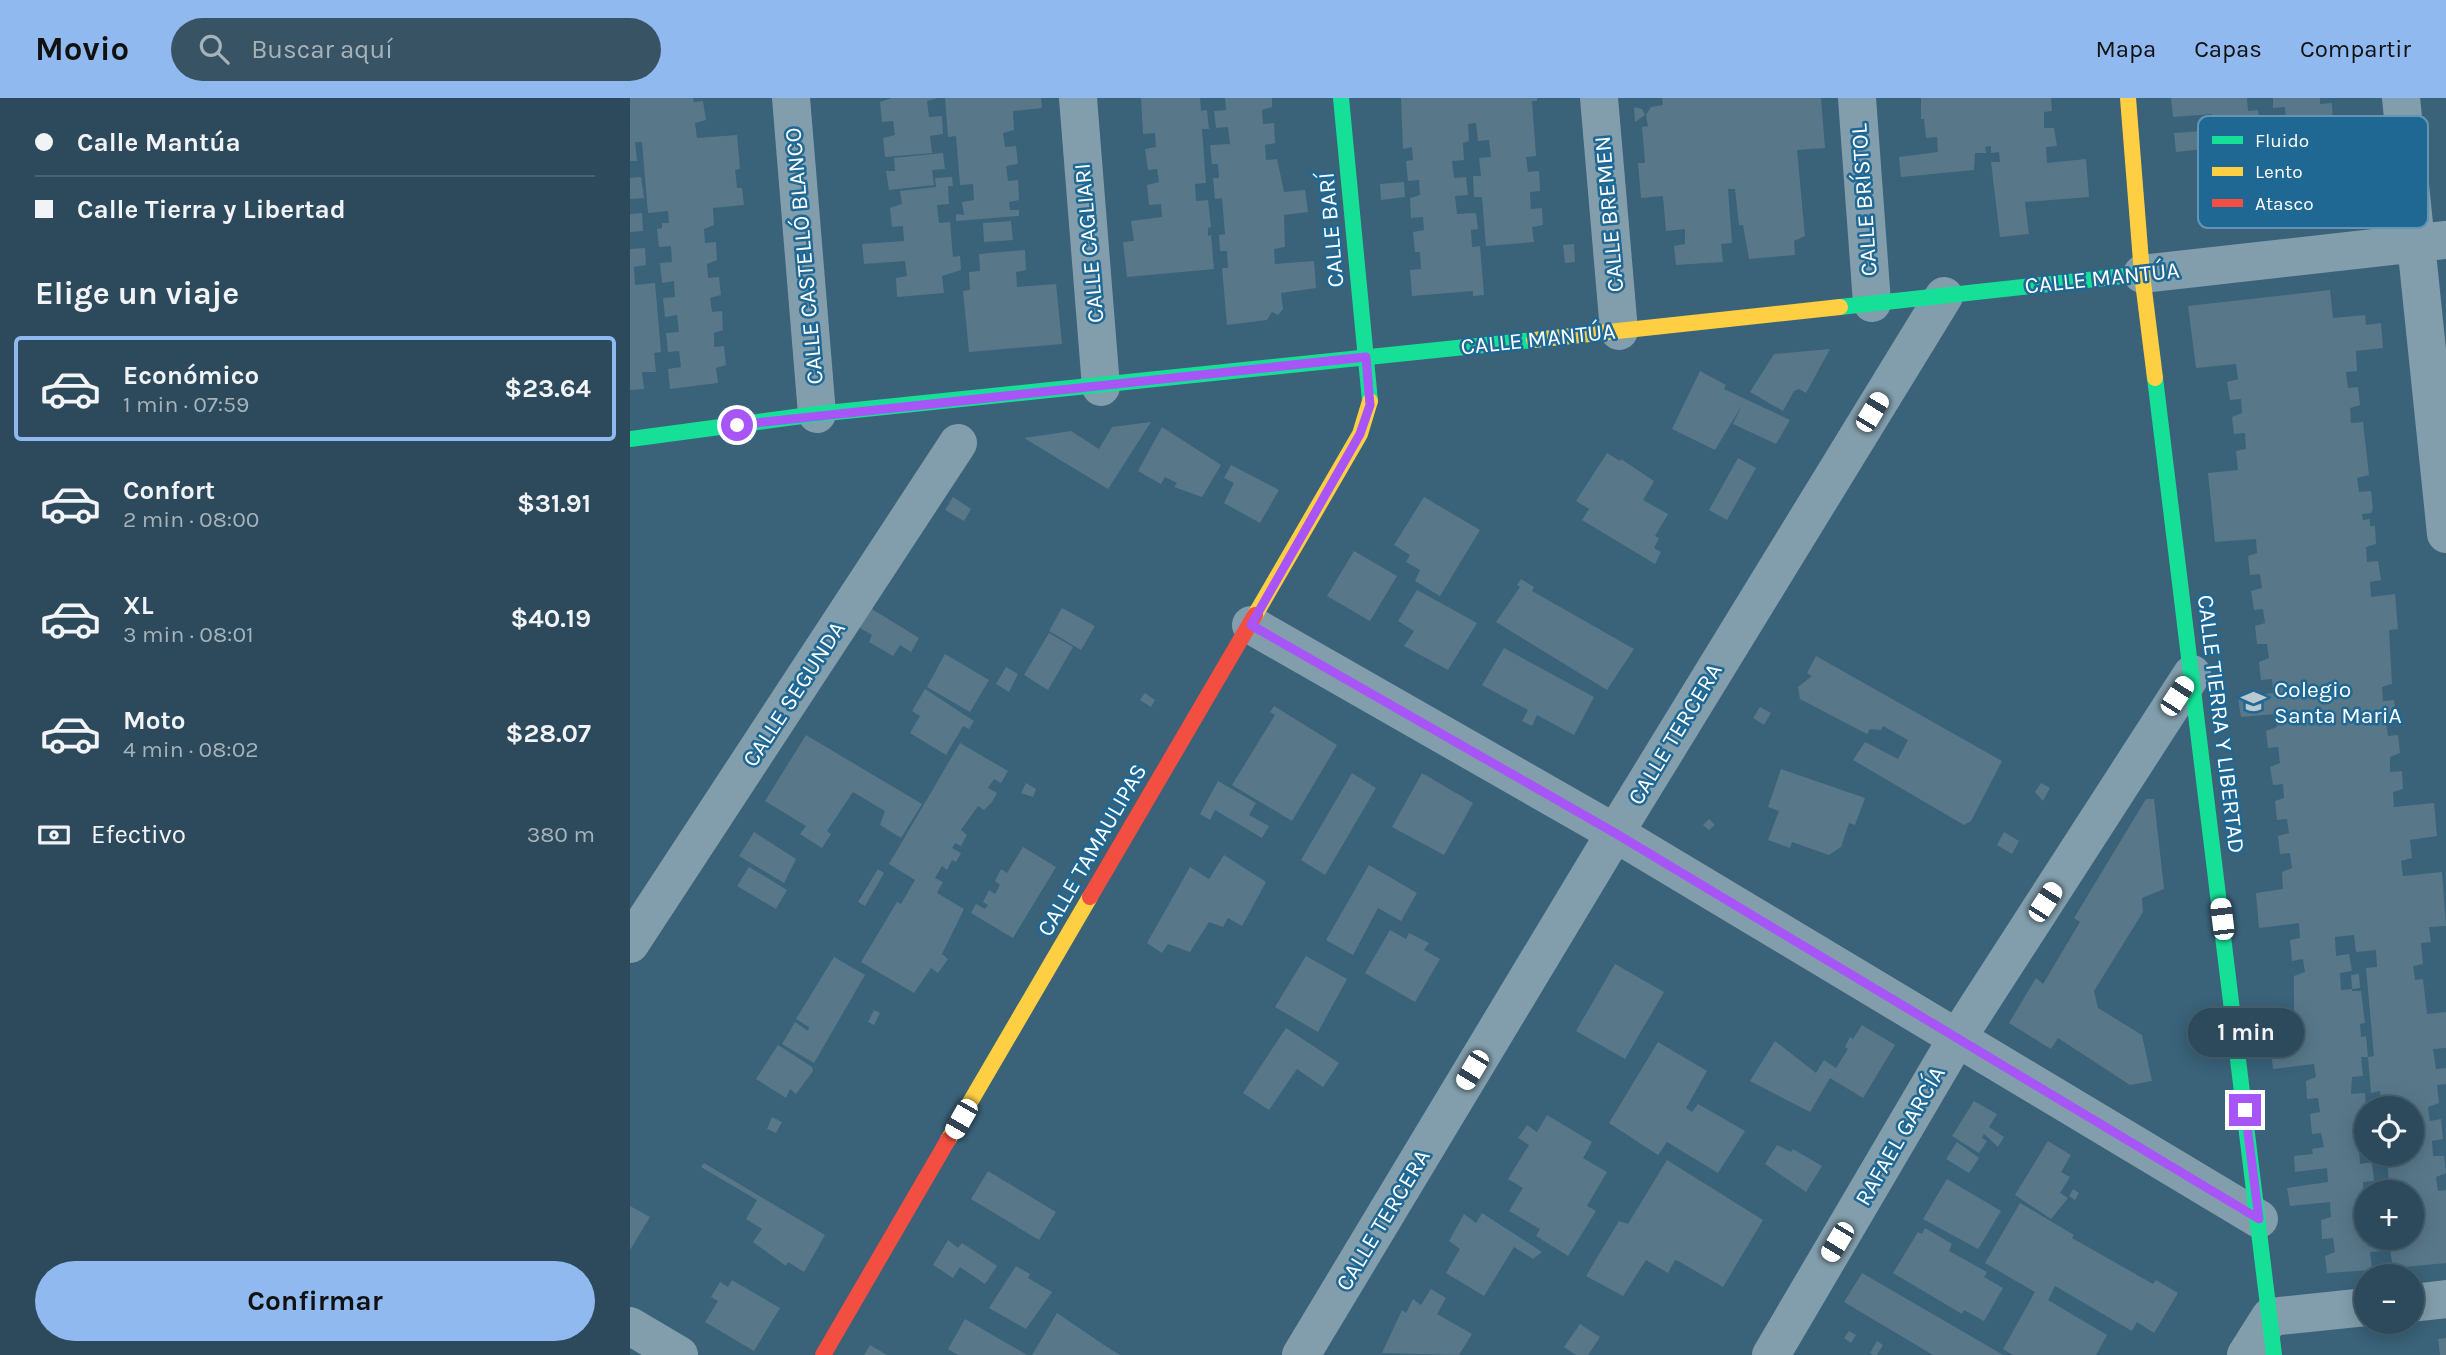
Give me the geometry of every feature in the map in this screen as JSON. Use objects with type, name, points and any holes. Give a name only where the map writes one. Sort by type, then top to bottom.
[{"type":"street","name":"CALLE CASTELLÓ BLANCO","points":[[791,98],[817,414]]},
{"type":"street","name":"CALLE CAGLIARI","points":[[1078,98],[1101,387]]},
{"type":"street","name":"CALLE BARÍ","points":[[1341,98],[1366,357]]},
{"type":"street","name":"CALLE BREMEN","points":[[1599,98],[1619,331]]},
{"type":"street","name":"CALLE BRÍSTOL","points":[[1857,98],[1872,303]]},
{"type":"street","name":"CALLE TIERRA Y LIBERTAD","points":[[2128,98],[2142,274],[2274,1355]]},
{"type":"street","points":[[2401,98],[2405,116]]},
{"type":"street","name":"CALLE MANTÚA","points":[[630,439],[817,414],[1101,387],[2430,242]]},
{"type":"street","points":[[2430,242],[2446,534]]},
{"type":"street","name":"CALLE TERCERA","points":[[1301,1355],[1615,833],[1944,296]]},
{"type":"street","name":"CALLE TAMAULIPAS","points":[[823,1355],[1360,434],[1370,405],[1366,357]]},
{"type":"street","name":"CALLE SEGUNDA","points":[[630,944],[958,443]]},
{"type":"street","points":[[1251,625],[1615,833],[1956,1040],[2259,1219]]},
{"type":"street","name":"RAFAEL GARCÍA","points":[[1771,1355],[1956,1040],[2192,674]]},
{"type":"street","points":[[2424,1302],[2446,1299]]},
{"type":"street","points":[[2246,1355],[2270,1317],[2354,1308]]},
{"type":"street","points":[[630,1326],[679,1355]]},
{"type":"building","points":[[630,98],[693,98],[694,102],[703,101],[706,120],[695,123],[697,138],[737,135],[740,169],[735,170],[737,188],[742,188],[744,205],[713,208],[714,225],[704,229],[705,243],[716,242],[717,260],[707,264],[708,278],[719,277],[721,295],[710,298],[712,312],[722,311],[723,330],[714,333],[714,347],[724,346],[726,365],[716,368],[718,383],[670,389],[668,369],[681,367],[679,351],[668,352],[666,333],[679,332],[677,315],[665,317],[663,298],[675,297],[674,281],[662,283],[660,263],[672,262],[671,246],[659,247],[657,229],[662,228],[662,223],[669,223],[668,211],[648,213],[642,142],[635,142],[637,161],[630,161]]},
{"type":"building","points":[[892,98],[938,98],[927,101],[929,117],[942,116],[943,134],[930,136],[932,153],[885,157],[883,138],[895,135],[893,121],[882,122],[880,102]]},
{"type":"building","points":[[945,98],[1041,98],[1042,108],[1013,111],[1014,130],[1003,133],[1005,147],[1016,146],[1018,164],[1006,166],[1008,181],[1018,180],[1019,200],[1009,202],[1010,210],[1019,210],[1019,216],[956,221],[956,214],[964,215],[962,202],[974,200],[973,184],[960,185],[956,136],[948,137]]},
{"type":"building","points":[[1141,98],[1200,98],[1201,111],[1207,110],[1209,129],[1202,129],[1206,183],[1195,184],[1196,201],[1208,200],[1211,227],[1208,228],[1208,236],[1211,235],[1214,269],[1127,277],[1123,242],[1134,241],[1131,221],[1162,217],[1161,204],[1149,205],[1147,185],[1159,182],[1157,169],[1148,170],[1145,149],[1156,147],[1155,133],[1143,134]]},
{"type":"building","points":[[1225,98],[1272,98],[1272,107],[1262,110],[1263,124],[1274,123],[1275,143],[1265,145],[1266,160],[1277,159],[1284,192],[1305,190],[1308,212],[1284,215],[1285,247],[1274,249],[1275,264],[1314,261],[1316,288],[1281,293],[1283,309],[1278,315],[1272,312],[1267,320],[1227,325],[1222,268],[1228,268],[1227,251],[1220,251],[1219,235],[1225,234],[1222,198],[1215,199],[1213,178],[1219,178],[1218,164],[1212,164],[1210,145],[1230,144],[1228,127],[1216,128],[1214,111],[1226,110]]},
{"type":"building","points":[[1401,98],[1537,98],[1537,101],[1532,101],[1536,156],[1526,157],[1528,172],[1539,171],[1540,191],[1530,192],[1531,209],[1542,208],[1543,225],[1532,227],[1534,242],[1486,246],[1482,197],[1474,197],[1473,176],[1481,176],[1479,158],[1491,157],[1489,140],[1478,141],[1476,123],[1468,124],[1469,141],[1463,143],[1464,160],[1452,161],[1454,178],[1466,177],[1468,195],[1455,196],[1457,214],[1476,213],[1478,229],[1471,230],[1472,247],[1480,246],[1484,295],[1473,296],[1473,291],[1412,296],[1410,270],[1421,269],[1420,252],[1415,252],[1413,232],[1424,230],[1423,217],[1411,218],[1410,198],[1420,195],[1419,180],[1408,181],[1406,161],[1413,160],[1412,147],[1403,149]]},
{"type":"building","points":[[1662,98],[1821,98],[1825,148],[1797,150],[1805,236],[1794,241],[1795,255],[1749,259],[1743,225],[1739,225],[1735,189],[1728,189],[1732,243],[1721,244],[1723,262],[1676,265],[1674,246],[1685,244],[1685,229],[1666,231],[1663,196],[1641,198],[1638,163],[1645,163],[1642,127],[1648,126],[1646,115],[1651,107],[1663,105]]},
{"type":"building","points":[[1921,98],[2051,98],[2052,111],[2044,112],[2044,128],[2054,128],[2057,146],[2046,147],[2047,163],[2086,159],[2089,197],[2025,202],[2029,234],[2000,237],[1991,162],[2000,162],[1999,152],[1991,153],[1991,146],[1985,147],[1986,153],[1975,153],[1974,170],[1901,177],[1899,157],[1938,152],[1937,137],[1926,138],[1924,119],[1921,119]]},
{"type":"building","points":[[2171,98],[2247,98],[2248,111],[2258,110],[2259,116],[2212,114],[2173,117]]},
{"type":"building","points":[[2273,98],[2320,98],[2320,104],[2332,103],[2333,116],[2286,116],[2285,107],[2273,108]]},
{"type":"building","points":[[1634,107],[1642,109],[1645,115],[1635,122]]},
{"type":"building","points":[[2198,131],[2198,150],[2176,152],[2174,133]]},
{"type":"building","points":[[943,153],[945,169],[932,170],[934,185],[889,190],[886,171],[895,171],[894,158]]},
{"type":"building","points":[[641,177],[644,198],[630,199],[630,178]]},
{"type":"building","points":[[952,177],[953,186],[948,186],[949,204],[937,205],[939,223],[950,222],[953,257],[960,256],[961,270],[942,276],[944,293],[897,297],[896,278],[907,276],[905,261],[864,264],[862,244],[904,241],[903,226],[892,227],[890,208],[902,204],[900,191],[936,187],[935,178]]},
{"type":"building","points":[[1404,182],[1405,197],[1381,200],[1380,184]]},
{"type":"building","points":[[642,213],[643,231],[630,232],[630,214]]},
{"type":"building","points":[[1011,221],[1013,240],[984,242],[983,223]]},
{"type":"building","points":[[1574,244],[1575,262],[1565,263],[1563,245]]},
{"type":"building","points":[[645,248],[646,265],[634,267],[635,285],[655,283],[661,352],[654,353],[656,372],[642,372],[644,389],[630,390],[630,249]]},
{"type":"building","points":[[1025,250],[1026,270],[1016,272],[1017,287],[1056,284],[1062,344],[969,352],[963,291],[970,290],[969,272],[980,271],[979,254]]},
{"type":"building","points":[[2330,290],[2333,318],[2365,315],[2366,325],[2381,323],[2383,348],[2356,351],[2357,371],[2346,372],[2348,388],[2358,387],[2360,405],[2350,408],[2351,423],[2363,422],[2369,475],[2357,478],[2359,492],[2371,491],[2373,509],[2371,513],[2362,514],[2363,520],[2370,519],[2370,526],[2375,526],[2376,544],[2366,547],[2367,562],[2378,561],[2381,580],[2370,582],[2371,597],[2395,594],[2398,629],[2389,630],[2392,684],[2382,687],[2383,701],[2394,700],[2397,719],[2386,722],[2388,736],[2398,735],[2400,753],[2390,757],[2390,772],[2402,771],[2403,789],[2393,792],[2394,807],[2434,803],[2437,836],[2410,840],[2412,858],[2401,861],[2403,876],[2442,872],[2446,926],[2429,927],[2431,942],[2421,943],[2423,964],[2413,966],[2415,980],[2423,979],[2427,1014],[2446,1012],[2446,1048],[2433,1049],[2436,1069],[2446,1068],[2446,1084],[2437,1085],[2439,1103],[2428,1107],[2430,1121],[2441,1119],[2443,1139],[2432,1141],[2433,1156],[2444,1156],[2446,1173],[2436,1177],[2438,1191],[2446,1190],[2446,1263],[2392,1264],[2390,1250],[2424,1250],[2424,1180],[2389,1180],[2387,1166],[2424,1166],[2424,1096],[2381,1096],[2380,1091],[2371,1093],[2368,1057],[2361,1057],[2363,1076],[2352,1077],[2351,1094],[2365,1093],[2365,1096],[2354,1096],[2354,1166],[2372,1166],[2374,1180],[2354,1180],[2354,1250],[2383,1251],[2370,1252],[2371,1264],[2354,1264],[2354,1271],[2327,1273],[2325,1256],[2335,1252],[2333,1238],[2322,1239],[2321,1220],[2331,1217],[2330,1202],[2290,1206],[2287,1188],[2328,1182],[2327,1168],[2295,1172],[2294,1156],[2313,1154],[2312,1149],[2324,1147],[2321,1133],[2312,1134],[2310,1114],[2320,1112],[2318,1098],[2307,1099],[2306,1081],[2316,1077],[2314,1064],[2273,1069],[2267,1013],[2294,1010],[2294,976],[2305,972],[2303,959],[2292,961],[2290,940],[2300,938],[2299,923],[2259,928],[2256,893],[2283,889],[2282,872],[2292,868],[2290,853],[2280,854],[2278,836],[2289,833],[2287,819],[2277,820],[2275,801],[2284,798],[2283,784],[2273,785],[2270,767],[2280,763],[2278,747],[2268,748],[2266,731],[2277,727],[2275,714],[2241,717],[2238,698],[2273,693],[2272,679],[2261,680],[2259,662],[2269,658],[2267,644],[2257,644],[2255,626],[2265,623],[2263,609],[2254,610],[2251,591],[2262,588],[2260,574],[2250,575],[2248,556],[2257,553],[2256,539],[2215,542],[2208,473],[2238,470],[2236,451],[2246,449],[2245,433],[2234,434],[2232,417],[2242,413],[2241,399],[2230,400],[2227,382],[2238,379],[2236,364],[2196,368],[2188,306]],"holes":[[[2354,935],[2356,952],[2376,950],[2377,967],[2366,968],[2374,1056],[2368,1057],[2366,1036],[2361,1037],[2360,1024],[2365,1023],[2361,991],[2341,990],[2340,973],[2352,971],[2349,954],[2336,956],[2335,937]]]},
{"type":"building","points":[[1830,349],[1806,393],[1799,389],[1794,391],[1783,411],[1750,392],[1774,354]]},
{"type":"building","points":[[1700,371],[1726,385],[1724,389],[1790,420],[1776,444],[1733,424],[1742,405],[1715,450],[1672,429]]},
{"type":"building","points":[[1151,422],[1108,489],[1024,438],[1071,431],[1099,449],[1112,427]]},
{"type":"building","points":[[1162,427],[1221,465],[1202,497],[1174,487],[1177,483],[1165,477],[1161,484],[1138,471]]},
{"type":"building","points":[[1607,453],[1654,481],[1643,500],[1668,514],[1655,536],[1659,538],[1654,548],[1661,552],[1655,564],[1582,520],[1589,509],[1576,501]]},
{"type":"building","points":[[1738,458],[1756,468],[1727,520],[1709,510]]},
{"type":"building","points":[[1231,465],[1279,490],[1260,523],[1224,503],[1234,483],[1224,478]]},
{"type":"building","points":[[953,497],[971,509],[964,521],[945,510]]},
{"type":"building","points":[[1424,497],[1480,530],[1440,596],[1415,581],[1420,570],[1406,562],[1410,555],[1394,545]]},
{"type":"building","points":[[1354,551],[1397,576],[1370,621],[1327,596]]},
{"type":"building","points":[[1521,579],[1534,587],[1532,591],[1634,649],[1607,690],[1496,622],[1520,587],[1517,585]]},
{"type":"building","points":[[1417,590],[1477,623],[1448,670],[1404,646],[1414,631],[1398,621]]},
{"type":"building","points":[[867,606],[919,638],[911,652],[900,645],[893,656],[869,642],[872,635],[855,625]]},
{"type":"building","points":[[1062,608],[1095,626],[1081,650],[1049,631]]},
{"type":"building","points":[[1049,633],[1073,647],[1048,690],[1024,675]]},
{"type":"building","points":[[1504,648],[1594,697],[1574,735],[1537,715],[1532,726],[1522,721],[1528,710],[1482,685]]},
{"type":"building","points":[[945,654],[989,680],[970,712],[927,687]]},
{"type":"building","points":[[1816,656],[2002,761],[1971,821],[1964,825],[1853,760],[1865,742],[1898,759],[1908,740],[1883,726],[1881,730],[1870,729],[1867,734],[1800,699],[1798,687],[1812,676],[1807,673]]},
{"type":"building","points":[[1006,667],[1018,674],[1009,692],[996,684]]},
{"type":"building","points":[[925,689],[974,721],[969,729],[963,726],[946,755],[910,733],[920,716],[912,711]]},
{"type":"building","points":[[1145,693],[1155,700],[1151,707],[1140,700]]},
{"type":"building","points":[[1274,706],[1337,745],[1292,821],[1232,785],[1275,715],[1270,712]]},
{"type":"building","points":[[1760,707],[1771,713],[1764,725],[1753,718]]},
{"type":"building","points":[[806,735],[922,804],[901,838],[880,825],[885,811],[853,792],[827,831],[831,834],[822,848],[800,834],[806,826],[765,801]]},
{"type":"building","points":[[960,743],[1008,771],[1001,783],[994,779],[988,788],[997,793],[992,802],[984,810],[978,806],[961,830],[967,835],[961,846],[955,843],[952,848],[961,853],[956,862],[952,860],[947,870],[942,866],[935,878],[943,882],[937,893],[964,909],[942,954],[948,959],[938,973],[931,968],[914,993],[861,962],[897,902],[901,904],[915,880],[889,864]]},
{"type":"building","points":[[1781,769],[1865,798],[1855,825],[1849,823],[1841,847],[1829,855],[1792,842],[1790,848],[1768,840],[1779,811],[1768,807]]},
{"type":"building","points":[[1352,773],[1376,788],[1325,875],[1301,860]]},
{"type":"building","points":[[1422,773],[1473,803],[1444,855],[1392,827]]},
{"type":"building","points":[[1218,781],[1256,803],[1249,815],[1269,826],[1262,838],[1215,810],[1210,820],[1200,814]]},
{"type":"building","points":[[1026,783],[1036,789],[1033,797],[1021,793]]},
{"type":"building","points":[[2041,783],[2050,788],[2043,801],[2035,792]]},
{"type":"building","points":[[2146,799],[2154,799],[2164,889],[2142,898],[2143,912],[2094,991],[2098,1008],[2142,1035],[2152,1081],[2130,1085],[2058,1038],[2051,1049],[2009,1023],[2036,978],[2043,984],[2080,922],[2074,918]]},
{"type":"building","points":[[1709,819],[1715,825],[1709,830],[1703,825]]},
{"type":"building","points":[[754,832],[796,859],[784,883],[739,856]]},
{"type":"building","points":[[2004,832],[2019,841],[2012,854],[1997,845]]},
{"type":"building","points":[[1023,847],[1056,867],[1013,938],[971,913],[976,904],[985,909],[988,905],[983,902],[989,890],[995,894],[1000,885],[995,881],[1001,869],[1007,873]]},
{"type":"building","points":[[1224,855],[1266,882],[1242,926],[1228,918],[1223,927],[1209,922],[1190,952],[1168,944],[1162,953],[1147,943],[1190,867],[1209,879]]},
{"type":"building","points":[[1369,865],[1417,893],[1401,921],[1378,908],[1353,955],[1326,940]]},
{"type":"building","points":[[749,867],[787,890],[776,909],[737,886]]},
{"type":"building","points":[[878,869],[884,873],[865,906],[858,902]]},
{"type":"building","points":[[1390,930],[1406,939],[1409,933],[1429,943],[1424,950],[1440,959],[1415,1002],[1365,973]]},
{"type":"building","points":[[1306,956],[1347,979],[1318,1032],[1275,1007]]},
{"type":"building","points":[[834,957],[865,975],[814,1063],[782,1044],[795,1022],[808,1031],[809,1027],[796,1019]]},
{"type":"building","points":[[1615,964],[1664,992],[1625,1059],[1576,1031]]},
{"type":"building","points":[[2359,974],[2360,988],[2352,989],[2351,975]]},
{"type":"building","points":[[874,1010],[880,1013],[874,1025],[868,1022]]},
{"type":"building","points":[[1862,1025],[1895,1045],[1863,1098],[1830,1078],[1810,1112],[1750,1081],[1775,1041],[1816,1073],[1824,1060],[1836,1068],[1848,1049],[1845,1047],[1850,1037],[1853,1039]]},
{"type":"building","points":[[1286,1028],[1339,1063],[1323,1087],[1297,1069],[1269,1110],[1243,1093]]},
{"type":"building","points":[[1658,1042],[1707,1071],[1686,1108],[1692,1112],[1698,1104],[1745,1131],[1718,1173],[1667,1142],[1658,1155],[1609,1123]]},
{"type":"building","points":[[778,1045],[812,1067],[813,1071],[796,1094],[790,1089],[786,1098],[756,1079]]},
{"type":"building","points":[[1974,1101],[1997,1114],[1989,1127],[2004,1137],[1998,1147],[1984,1134],[1982,1138],[1987,1141],[1979,1153],[1952,1136]]},
{"type":"building","points":[[1547,1115],[1592,1142],[1583,1158],[1607,1172],[1587,1206],[1596,1211],[1568,1256],[1536,1236],[1540,1229],[1509,1211],[1523,1188],[1508,1179],[1529,1145],[1518,1138],[1527,1125],[1537,1132]]},
{"type":"building","points":[[772,1117],[782,1122],[776,1133],[767,1129]]},
{"type":"building","points":[[2048,1141],[2071,1155],[2061,1172],[2070,1177],[2060,1193],[2068,1198],[2051,1219],[2015,1195]]},
{"type":"building","points":[[1957,1142],[1979,1158],[1969,1173],[1946,1159]]},
{"type":"building","points":[[1777,1145],[1791,1152],[1793,1149],[1822,1166],[1806,1192],[1765,1164]]},
{"type":"building","points":[[1667,1160],[1763,1220],[1723,1287],[1675,1260],[1668,1273],[1646,1260],[1623,1296],[1586,1276],[1619,1221],[1628,1224]]},
{"type":"building","points":[[704,1163],[825,1235],[804,1272],[788,1262],[786,1266],[753,1242],[762,1229],[746,1219],[757,1200],[701,1167]]},
{"type":"building","points":[[988,1171],[1056,1212],[1039,1240],[971,1199]]},
{"type":"building","points":[[1947,1179],[2001,1211],[1978,1249],[1923,1219]]},
{"type":"building","points":[[2073,1189],[2079,1193],[2075,1200],[2069,1196]]},
{"type":"building","points":[[2020,1203],[2074,1235],[2072,1238],[2153,1284],[2156,1280],[2178,1293],[2154,1333],[2137,1322],[2132,1331],[2055,1286],[2048,1300],[2107,1335],[2096,1355],[2013,1355],[2003,1349],[2035,1292],[1985,1263]]},
{"type":"building","points":[[630,1206],[650,1217],[630,1250]]},
{"type":"building","points":[[1482,1213],[1542,1252],[1533,1259],[1514,1247],[1484,1296],[1446,1273],[1460,1249],[1449,1241],[1464,1214],[1476,1223]]},
{"type":"building","points":[[1925,1228],[1952,1244],[1949,1251],[1987,1272],[1984,1277],[2003,1288],[1984,1321],[1964,1310],[1962,1314],[1893,1273],[1918,1232],[1922,1234]]},
{"type":"building","points":[[948,1240],[958,1248],[962,1243],[997,1266],[985,1284],[960,1267],[953,1278],[933,1265]]},
{"type":"building","points":[[1016,1266],[1030,1274],[1028,1278],[1052,1292],[1026,1329],[989,1308]]},
{"type":"building","points":[[1862,1273],[2003,1355],[1933,1355],[1844,1302]]},
{"type":"building","points":[[732,1280],[780,1308],[754,1351],[705,1322],[718,1301],[711,1297],[720,1282],[728,1287]]},
{"type":"building","points":[[1431,1289],[1446,1298],[1437,1314],[1472,1334],[1459,1355],[1382,1353],[1402,1310],[1406,1313],[1413,1299],[1421,1305]]},
{"type":"building","points":[[1057,1313],[1104,1345],[1120,1355],[1032,1355]]},
{"type":"building","points":[[965,1319],[1027,1355],[958,1355],[948,1349]]},
{"type":"building","points":[[1580,1324],[1600,1337],[1588,1355],[1576,1355],[1564,1347]]},
{"type":"building","points":[[1849,1331],[1856,1335],[1851,1343],[1844,1338]]},
{"type":"building","points":[[2446,1338],[2446,1355],[2440,1355],[2438,1339]]},
{"type":"building","points":[[1877,1341],[1883,1345],[1877,1355],[1873,1355],[1870,1353]]},
{"type":"building","points":[[870,1345],[887,1355],[864,1355]]},
{"type":"traffic: fast","points":[[1341,98],[1370,401]]},
{"type":"traffic: fast","points":[[1840,307],[2142,274]]},
{"type":"traffic: fast","points":[[630,439],[817,414],[1534,340]]},
{"type":"traffic: fast","points":[[2155,378],[2274,1355]]},
{"type":"traffic: slow","points":[[2128,98],[2142,274],[2155,378]]},
{"type":"traffic: slow","points":[[1534,340],[1840,307]]},
{"type":"traffic: slow","points":[[1255,615],[1360,434],[1370,401]]},
{"type":"traffic: slow","points":[[948,1140],[1090,897]]},
{"type":"traffic: jam","points":[[1090,897],[1255,615]]},
{"type":"traffic: jam","points":[[823,1355],[948,1140]]},
{"type":"place","name":"Colegio Santa MariA","points":[[2254,702]]},
{"type":"route","points":[[737,425],[817,414],[1101,387],[1366,357],[1370,405],[1360,434],[1251,625],[1615,833],[1956,1040],[2259,1219],[2245,1110]]}]
